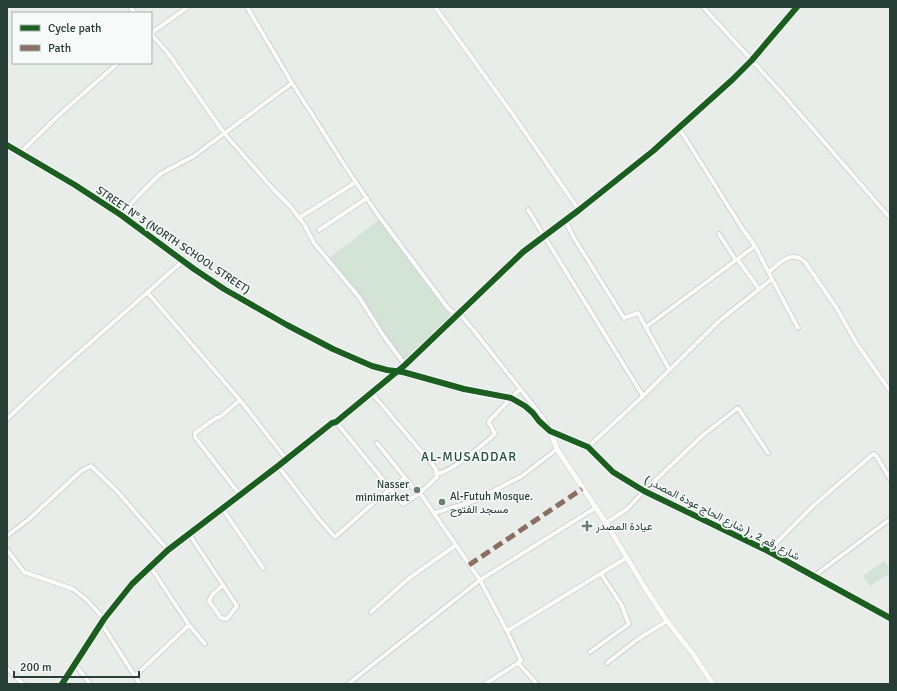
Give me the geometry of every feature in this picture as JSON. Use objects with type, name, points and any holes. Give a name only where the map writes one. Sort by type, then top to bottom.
[{"type":"street","points":[[152,33],[188,7]]},
{"type":"street","points":[[247,7],[292,83],[367,198],[447,307],[457,314],[475,332],[544,419],[557,449],[606,523],[626,558],[667,620],[693,654],[713,684]]},
{"type":"street","points":[[435,7],[579,210]]},
{"type":"street","points":[[703,7],[752,60],[890,218]]},
{"type":"street","points":[[62,684],[104,619],[132,584],[150,566],[222,508],[287,460],[332,423],[336,422],[405,364],[523,252],[653,151],[752,60],[797,7]]},
{"type":"street","points":[[152,35],[168,53],[224,133],[290,206],[314,243],[359,297],[383,335],[405,364]]},
{"type":"street","points":[[21,152],[59,115],[117,64]]},
{"type":"street","points":[[121,215],[160,174],[194,156],[292,83]]},
{"type":"street","points":[[679,128],[755,246],[798,328]]},
{"type":"street","name":"STREET N° 3 (NORTH SCHOOL STREET)","points":[[7,145],[21,152],[121,215],[183,261],[230,293],[333,350],[372,366],[464,389],[511,398],[529,409],[550,431]]},
{"type":"street","points":[[299,218],[356,182]]},
{"type":"street","points":[[319,230],[367,198]]},
{"type":"street","points":[[528,210],[643,396]]},
{"type":"street","points":[[565,220],[574,238],[624,318],[638,314],[670,369]]},
{"type":"street","points":[[719,234],[735,259],[738,260],[758,289]]},
{"type":"street","points":[[646,327],[755,246]]},
{"type":"street","points":[[768,272],[792,256],[800,257],[836,306],[857,344],[890,391]]},
{"type":"street","points":[[7,419],[57,372],[183,261]]},
{"type":"street","points":[[588,447],[643,396],[719,321],[772,279]]},
{"type":"street","points":[[147,292],[240,400],[287,460]]},
{"type":"street","points":[[436,474],[443,473],[495,434],[489,420],[520,389]]},
{"type":"street","points":[[336,422],[403,504],[419,493],[437,477],[436,469],[371,392]]},
{"type":"street","points":[[240,400],[196,433],[195,437],[240,495]]},
{"type":"street","points":[[606,523],[627,509],[703,435],[738,408],[768,453]]},
{"type":"street","name":"شارع رقم 2 , ( شارع الحاج عودة المصدر )","points":[[550,431],[588,447],[613,472],[644,491],[768,551],[890,618]]},
{"type":"street","points":[[377,443],[404,478],[419,493],[480,580],[507,632],[520,661],[518,663],[536,684]]},
{"type":"street","points":[[434,513],[474,501],[522,476],[557,449]]},
{"type":"street","points":[[768,551],[813,506],[872,455],[874,454],[877,457],[890,479]]},
{"type":"street","points":[[7,536],[29,519],[81,472],[91,466],[117,491],[168,550]]},
{"type":"street","points":[[278,466],[319,519],[335,537],[365,512],[390,488],[404,478]]},
{"type":"street","points":[[222,508],[263,568]]},
{"type":"street","points":[[348,684],[480,580],[595,508]]},
{"type":"street","points":[[814,576],[890,518]]},
{"type":"street","points":[[189,534],[223,585],[237,606],[227,619],[221,618],[209,601],[212,595],[223,585]]},
{"type":"street","points":[[371,612],[408,579],[456,545]]},
{"type":"street","points":[[7,550],[24,572],[73,589],[87,600],[104,619]]},
{"type":"street","points":[[507,632],[626,558]]},
{"type":"street","points":[[150,566],[189,625],[205,644]]},
{"type":"street","points":[[590,652],[629,624],[621,604],[601,574]]},
{"type":"street","points":[[607,663],[638,639],[667,620]]},
{"type":"street","points":[[101,624],[140,684]]},
{"type":"street","points":[[134,676],[189,625]]},
{"type":"street","points":[[485,684],[518,663]]},
{"type":"street","points":[[75,664],[90,684]]},
{"type":"street","points":[[7,668],[22,684]]},
{"type":"green space","points":[[380,219],[451,316],[450,320],[404,362],[355,290],[329,258]]},
{"type":"green space","points":[[884,561],[890,569],[890,573],[870,586],[863,576]]},
{"type":"marked path","points":[[469,565],[582,489]]},
{"type":"cycle path","points":[[62,684],[104,619],[132,584],[168,550],[332,423],[336,422],[405,365],[523,252],[653,151],[732,80],[752,60],[797,7]]},
{"type":"cycle path","points":[[7,145],[75,185],[121,215],[194,269],[224,289],[287,325],[333,349],[372,366],[403,372],[464,389],[511,398],[525,406],[550,431],[588,447],[613,472],[644,491],[768,551],[890,618]]},
{"type":"place","name":"Nasser minimarket","points":[[417,490]]},
{"type":"place","name":"Al-Futuh Mosque. مسجد الفتوح","points":[[442,502]]},
{"type":"place","name":"عيادة المصدر","points":[[587,526]]},
{"type":"district","name":"AL-MUSADDAR","points":[[469,457]]}]
